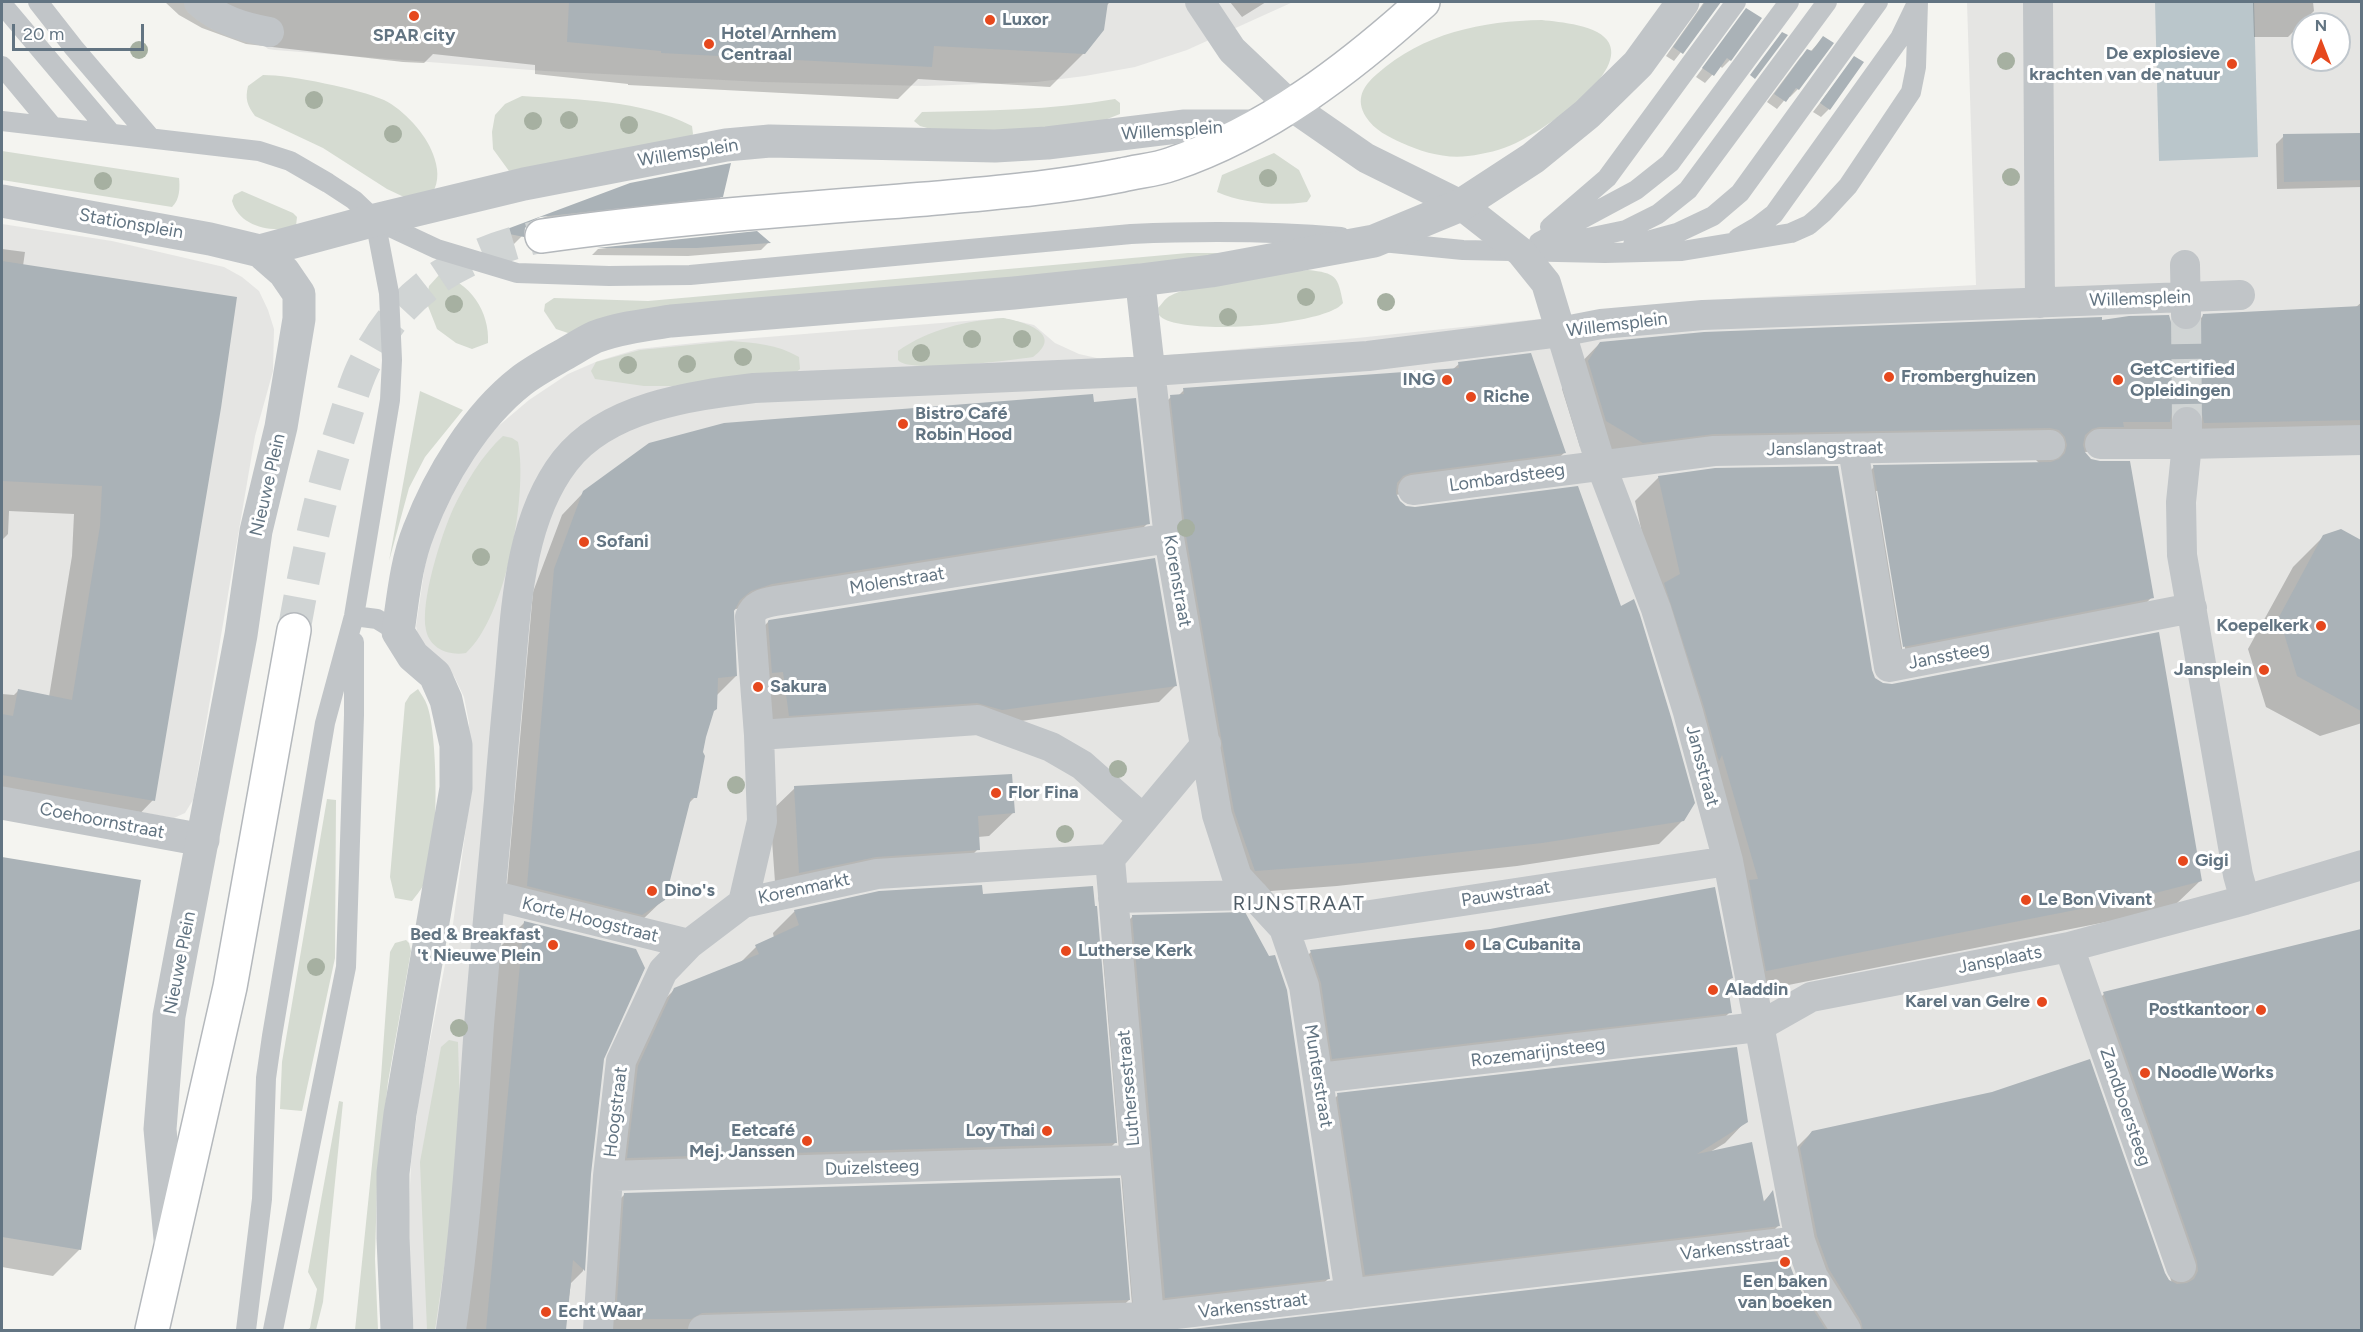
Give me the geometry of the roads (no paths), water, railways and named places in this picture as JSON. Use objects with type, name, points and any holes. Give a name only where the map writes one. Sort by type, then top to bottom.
[{"type":"main road","points":[[1254,126],[1291,106],[1362,53],[1423,2]]},
{"type":"main road","name":"Willemsplein","points":[[542,236],[608,227],[990,194],[1088,182],[1170,165],[1216,146],[1254,126]]},
{"type":"main road","name":"Nieuwe Plein","points":[[152,1330],[230,987],[294,630]]},
{"type":"street","points":[[199,2],[241,27],[269,32]]},
{"type":"street","name":"Willemsplein","points":[[1200,2],[1232,50],[1291,106],[1366,158],[1461,205],[1521,252],[1546,283],[1556,319]]},
{"type":"street","points":[[398,1330],[393,1238],[393,1173],[400,1114],[456,788],[456,756],[453,725],[447,700],[435,675],[413,656],[398,632],[407,571],[418,531],[436,492],[470,436],[515,386],[593,338],[625,328],[671,321],[1014,293],[1140,280],[1211,271],[1374,241],[1461,205],[1533,158],[1587,114],[1638,64],[1683,2]]},
{"type":"street","points":[[2038,2],[2040,303]]},
{"type":"street","name":"Willemsplein","points":[[375,220],[524,184],[726,145],[770,141],[995,146],[1047,143],[1185,126],[1254,126]]},
{"type":"street","name":"Stationsplein","points":[[2,201],[210,238],[260,251]]},
{"type":"street","points":[[260,251],[375,220]]},
{"type":"street","name":"Nieuwe Plein","points":[[170,1247],[160,1129],[169,1016],[241,635],[256,531],[281,428],[299,319],[299,294],[284,272],[260,251]]},
{"type":"street","points":[[2185,265],[2186,305]]},
{"type":"street","name":"Korenstraat","points":[[1140,280],[1169,538],[1217,815],[1246,886]]},
{"type":"street","name":"Willemsplein","points":[[491,895],[516,608],[531,527],[545,492],[565,460],[596,431],[629,413],[714,393],[754,388],[1152,371],[1368,356],[1556,319],[1601,324],[1703,315],[2040,303],[2186,305],[2240,295]]},
{"type":"street","name":"Jansstraat","points":[[1556,319],[1601,465],[1656,609],[1688,712],[1728,861],[1800,1241],[1813,1277],[1846,1330]]},
{"type":"street","points":[[2100,444],[2187,433],[2361,440]]},
{"type":"street","points":[[2187,433],[2181,502],[2182,555],[2238,875],[2245,900],[2361,865]]},
{"type":"street","name":"Janslangstraat","points":[[1601,465],[1714,451],[2050,445]]},
{"type":"street","name":"Janssteeg","points":[[1853,449],[1888,667],[2192,608]]},
{"type":"street","name":"Lombardsteeg","points":[[1413,490],[1601,465]]},
{"type":"street","name":"Molenstraat","points":[[759,735],[750,617],[752,610],[758,606],[787,599],[1169,538]]},
{"type":"street","points":[[759,735],[978,720],[1041,742],[1082,765],[1143,819]]},
{"type":"street","name":"Korenmarkt","points":[[759,735],[762,821],[743,903],[877,874],[1110,859]]},
{"type":"street","points":[[1110,859],[1206,744]]},
{"type":"street","name":"Coehoornstraat","points":[[2,802],[203,840]]},
{"type":"street","name":"Luthersestraat","points":[[1110,859],[1150,1324]]},
{"type":"street","name":"Pauwstraat","points":[[1284,928],[1728,861]]},
{"type":"street","points":[[1113,898],[1246,886]]},
{"type":"street","name":"Munterstraat","points":[[1246,886],[1284,928],[1304,986],[1350,1294]]},
{"type":"street","points":[[451,1330],[467,1198],[491,895]]},
{"type":"street","name":"Korte Hoogstraat","points":[[491,895],[689,944]]},
{"type":"street","name":"Jansplaats","points":[[1758,1027],[1811,997],[2069,947],[2245,900]]},
{"type":"street","name":"Hoogstraat","points":[[598,1330],[608,1176],[621,1060],[663,970],[689,944],[743,903]]},
{"type":"street","name":"Zandboersteeg","points":[[2069,947],[2181,1267]]},
{"type":"street","name":"Rozemarijnsteeg","points":[[1318,1078],[1758,1027]]},
{"type":"street","name":"Duizelsteeg","points":[[608,1176],[1135,1160]]},
{"type":"street","name":"Varkensstraat","points":[[703,1330],[1150,1324],[1350,1294],[1800,1241]]},
{"type":"lane","points":[[38,2],[150,137]]},
{"type":"lane","points":[[1521,252],[1607,178],[1736,2]]},
{"type":"lane","points":[[1521,252],[1636,190],[1670,163],[1789,2]]},
{"type":"lane","points":[[1521,252],[1626,230],[1658,214],[1688,190],[1827,2]]},
{"type":"lane","points":[[1605,253],[1677,233],[1713,216],[1740,193],[1878,2]]},
{"type":"lane","points":[[1728,244],[1757,228],[1774,214],[1900,38],[1918,2]]},
{"type":"lane","points":[[2,120],[259,151],[290,161],[354,200],[375,220],[437,249],[517,273],[609,276],[690,275],[1143,234],[1286,233],[1463,250],[1521,252],[1682,251],[1791,233],[1816,219],[1848,186],[1911,92],[1916,67],[1918,2]]},
{"type":"lane","points":[[2,4],[110,132]]},
{"type":"lane","points":[[2,66],[52,126]]},
{"type":"lane","points":[[246,1330],[262,1198],[266,1078],[272,1036],[325,723],[354,616],[390,400],[389,293],[375,220]]},
{"type":"lane","points":[[354,616],[377,619],[398,632]]},
{"type":"lane","points":[[273,1330],[346,967],[354,715],[354,616]]},
{"type":"tunnel","points":[[294,630],[303,580],[332,458],[362,369],[377,341],[394,317],[435,280],[484,253],[542,236]]},
{"type":"tunnel","points":[[2186,314],[2187,422]]},
{"type":"place","name":"SPAR city","points":[[414,16]]},
{"type":"place","name":"Luxor","points":[[990,20]]},
{"type":"place","name":"Hotel Arnhem Centraal","points":[[709,44]]},
{"type":"place","name":"De explosieve krachten van de natuur","points":[[2232,64]]},
{"type":"place","name":"Fromberghuizen","points":[[1889,377]]},
{"type":"place","name":"ING","points":[[1447,380]]},
{"type":"place","name":"GetCertified Opleidingen","points":[[2118,380]]},
{"type":"place","name":"Riche","points":[[1471,397]]},
{"type":"place","name":"Bistro Café Robin Hood","points":[[903,424]]},
{"type":"place","name":"Sofani","points":[[584,542]]},
{"type":"place","name":"Koepelkerk","points":[[2321,626]]},
{"type":"place","name":"Jansplein","points":[[2264,670]]},
{"type":"place","name":"Sakura","points":[[758,687]]},
{"type":"place","name":"Flor Fina","points":[[996,793]]},
{"type":"place","name":"Gigi","points":[[2183,861]]},
{"type":"place","name":"Dino's","points":[[652,891]]},
{"type":"place","name":"Le Bon Vivant","points":[[2026,900]]},
{"type":"place","name":"Bed & Breakfast 't Nieuwe Plein","points":[[553,945]]},
{"type":"place","name":"La Cubanita","points":[[1470,945]]},
{"type":"place","name":"Lutherse Kerk","points":[[1066,951]]},
{"type":"place","name":"Aladdin","points":[[1713,990]]},
{"type":"place","name":"Karel van Gelre","points":[[2042,1002]]},
{"type":"place","name":"Postkantoor","points":[[2261,1010]]},
{"type":"place","name":"Noodle Works","points":[[2145,1073]]},
{"type":"place","name":"Loy Thai","points":[[1047,1131]]},
{"type":"place","name":"Eetcafé Mej. Janssen","points":[[807,1141]]},
{"type":"place","name":"Een baken van boeken","points":[[1785,1262]]},
{"type":"place","name":"Echt Waar","points":[[546,1312]]},
{"type":"district","name":"RIJNSTRAAT","points":[[1299,904]]}]
